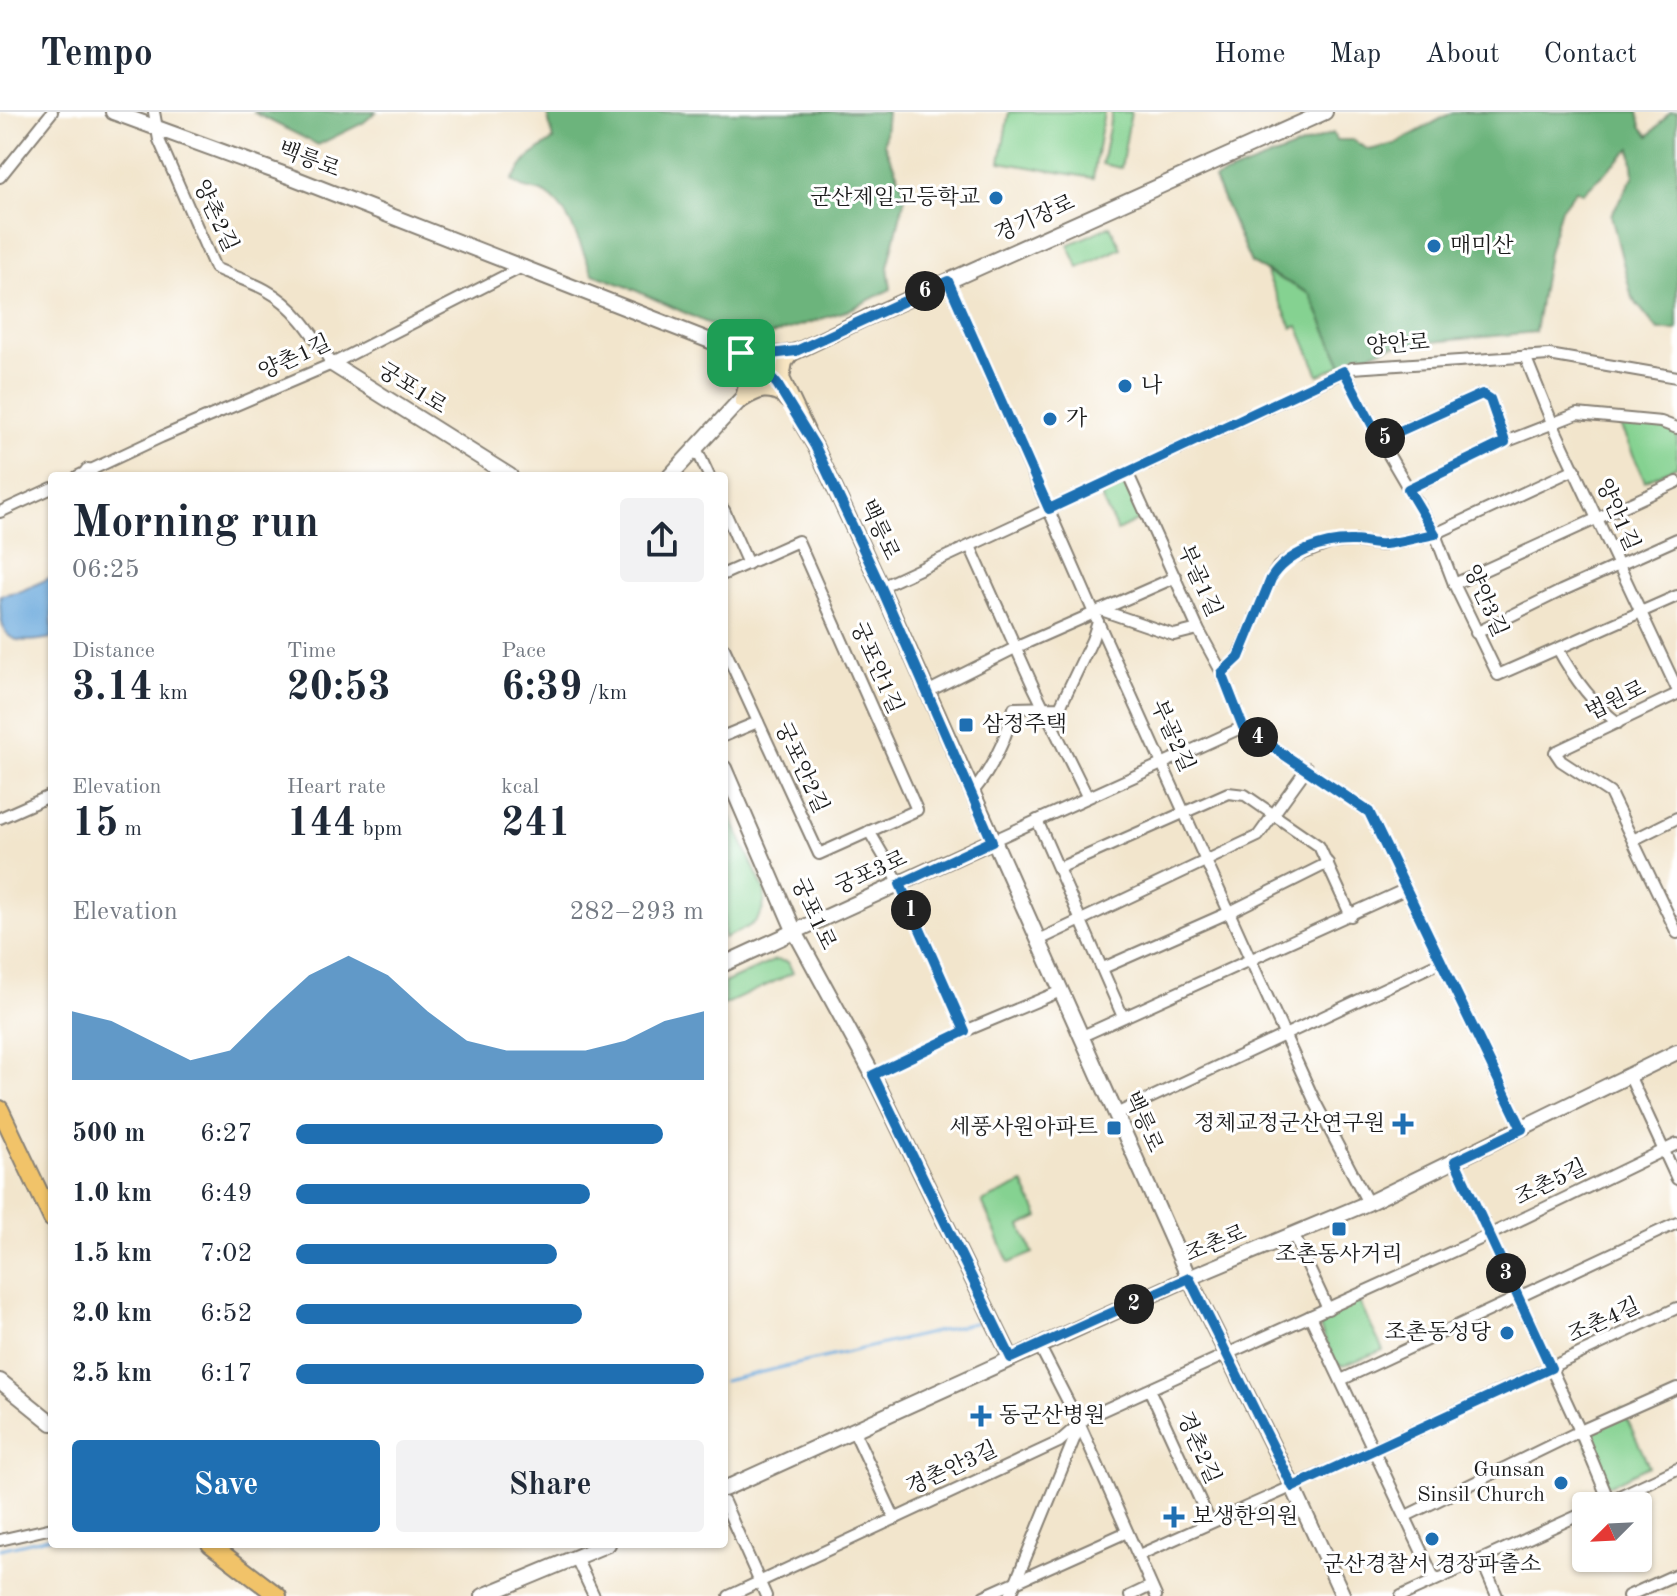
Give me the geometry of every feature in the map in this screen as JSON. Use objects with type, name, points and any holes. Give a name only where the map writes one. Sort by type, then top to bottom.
[{"type":"main road","points":[[742,400],[748,373],[741,353],[793,353]]},
{"type":"main road","points":[[793,353],[785,362],[782,378],[807,431]]},
{"type":"main road","points":[[742,400],[764,389],[774,390],[785,397]]},
{"type":"main road","points":[[0,1109],[48,1210]]},
{"type":"main road","points":[[215,1548],[278,1596]]},
{"type":"street","points":[[0,177],[52,112]]},
{"type":"street","name":"백릉로","points":[[113,112],[155,119],[741,353],[766,372],[807,431],[881,587],[1189,1278],[1293,1487],[1343,1596]]},
{"type":"street","name":"경기장로","points":[[674,472],[766,372],[793,353],[1325,112]]},
{"type":"street","name":"양촌2길","points":[[155,119],[168,163],[215,268],[269,292],[291,308],[308,326],[332,364]]},
{"type":"street","name":"양촌1길","points":[[89,472],[161,437],[332,364],[524,266]]},
{"type":"street","name":"부골2길","points":[[948,281],[1315,1102],[1368,1203]]},
{"type":"street","name":"양안로","points":[[881,587],[1352,368],[1549,355],[1677,377]]},
{"type":"street","name":"양안1길","points":[[1525,356],[1553,425],[1677,692]]},
{"type":"street","name":"궁포1로","points":[[332,364],[504,472]]},
{"type":"street","name":"양안3길","points":[[1344,371],[1435,534],[1454,584],[1498,675],[1676,600]]},
{"type":"street","points":[[1380,440],[1482,394],[1490,399],[1505,442]]},
{"type":"street","points":[[1408,489],[1505,442],[1577,414],[1661,422],[1677,428]]},
{"type":"street","points":[[697,450],[707,472]]},
{"type":"street","points":[[1222,673],[1239,657],[1271,579],[1278,567],[1289,559],[1331,543],[1354,541],[1381,545],[1435,534],[1575,469]]},
{"type":"street","name":"부골1길","points":[[1128,474],[1198,629],[1222,673],[1243,727]]},
{"type":"street","points":[[1454,584],[1677,482]]},
{"type":"street","points":[[0,512],[48,490]]},
{"type":"street","points":[[728,519],[748,564],[728,572]]},
{"type":"street","points":[[1476,633],[1677,539]]},
{"type":"street","name":"궁포안1길","points":[[748,564],[798,541],[804,554],[917,810],[869,831]]},
{"type":"street","points":[[970,546],[1087,796]]},
{"type":"street","points":[[927,692],[1017,647],[1098,615],[1176,577]]},
{"type":"street","points":[[1098,615],[1174,635],[1198,629]]},
{"type":"street","points":[[972,793],[1005,740],[1014,708],[1060,707],[1092,640],[1098,615]]},
{"type":"street","points":[[1558,649],[1587,692],[1618,723]]},
{"type":"street","name":"궁포안2길","points":[[728,657],[819,854],[869,831]]},
{"type":"street","name":"법원로","points":[[1633,840],[1610,793],[1561,761],[1555,752],[1677,692]]},
{"type":"street","points":[[728,734],[758,722]]},
{"type":"street","points":[[992,841],[1243,727],[1369,812],[1522,1129]]},
{"type":"street","points":[[1039,940],[1258,836],[1307,768]]},
{"type":"street","name":"궁포1로","points":[[728,777],[794,930],[873,1075],[1011,1358]]},
{"type":"street","points":[[1059,868],[1228,793],[1245,795],[1319,846],[1351,916]]},
{"type":"street","points":[[0,818],[48,797]]},
{"type":"street","points":[[1677,818],[1633,840],[1677,933]]},
{"type":"street","points":[[1037,820],[1123,1017]]},
{"type":"street","points":[[869,831],[900,884],[965,1031]]},
{"type":"street","name":"궁포3로","points":[[728,962],[992,841]]},
{"type":"street","points":[[1103,968],[1230,912],[1328,863]]},
{"type":"street","points":[[1080,1037],[1406,889]]},
{"type":"street","points":[[1116,1114],[1440,962]]},
{"type":"street","points":[[873,1075],[965,1031],[1061,991]]},
{"type":"street","name":"조촌로","points":[[728,1487],[1189,1278],[1368,1203],[1677,1052]]},
{"type":"street","points":[[1629,1075],[1677,1179]]},
{"type":"street","name":"조촌5길","points":[[1228,1356],[1677,1144]]},
{"type":"street","points":[[1455,1161],[1580,1431],[1600,1492]]},
{"type":"street","points":[[1341,1380],[1677,1223]]},
{"type":"street","points":[[1294,1236],[1328,1309]]},
{"type":"street","name":"조촌4길","points":[[1293,1487],[1677,1308]]},
{"type":"street","points":[[1310,1316],[1435,1580]]},
{"type":"street","points":[[1039,1345],[1080,1425],[1153,1591],[1130,1596]]},
{"type":"street","points":[[1010,1596],[1080,1425],[1086,1418],[1228,1356]]},
{"type":"street","points":[[0,1381],[48,1420]]},
{"type":"street","points":[[1406,1516],[1580,1431],[1677,1388]]},
{"type":"street","name":"경촌2길","points":[[1150,1391],[1210,1522]]},
{"type":"street","name":"경촌안3길","points":[[729,1596],[1059,1442],[1080,1425]]},
{"type":"street","points":[[853,1429],[895,1519]]},
{"type":"street","points":[[1628,1492],[1677,1469]]},
{"type":"street","points":[[1139,1555],[1293,1487]]},
{"type":"street","points":[[728,1511],[766,1596]]},
{"type":"street","points":[[1401,1596],[1572,1519]]},
{"type":"street","points":[[0,1540],[48,1529]]},
{"type":"street","points":[[984,1596],[1127,1532]]},
{"type":"street","points":[[483,1596],[597,1548]]},
{"type":"street","points":[[576,1558],[594,1596]]},
{"type":"street","points":[[1482,1561],[1497,1596]]},
{"type":"street","points":[[1628,1596],[1677,1574]]},
{"type":"street","points":[[1652,1585],[1657,1596]]},
{"type":"green space","points":[[253,112],[376,112],[363,123],[318,145]]},
{"type":"green space","points":[[547,112],[887,112],[884,144],[906,193],[888,267],[891,289],[849,310],[749,342],[593,274],[562,209],[546,194],[512,180],[529,157],[553,140]]},
{"type":"green space","points":[[1009,112],[1104,112],[1093,178],[1000,162]]},
{"type":"green space","points":[[1112,112],[1131,112],[1121,168],[1102,164]]},
{"type":"green space","points":[[1453,112],[1638,112],[1641,126],[1649,136],[1670,112],[1677,112],[1677,330],[1658,330],[1632,298],[1611,215],[1634,175],[1631,148],[1583,193],[1576,190],[1561,209],[1548,252],[1535,332],[1390,346],[1342,365],[1310,294],[1251,263],[1214,179],[1333,133],[1336,140],[1353,140],[1369,150],[1395,144]]},
{"type":"green space","points":[[1110,226],[1121,248],[1079,268],[1068,245]]},
{"type":"green space","points":[[1266,272],[1310,293],[1342,365],[1319,375],[1298,326],[1292,328]]},
{"type":"green space","points":[[1618,421],[1664,428],[1677,434],[1677,466],[1645,481]]},
{"type":"green space","points":[[1125,485],[1141,519],[1117,531],[1101,497]]},
{"type":"green space","points":[[728,811],[765,892],[762,911],[748,927],[728,936]]},
{"type":"green space","points":[[775,960],[788,962],[793,973],[728,1003],[728,981]]},
{"type":"green space","points":[[1023,1183],[1039,1217],[1021,1226],[1033,1253],[1009,1263],[982,1202]]},
{"type":"green space","points":[[1358,1300],[1383,1350],[1343,1366],[1336,1363],[1320,1328],[1329,1313]]},
{"type":"green space","points":[[1622,1408],[1649,1466],[1610,1485],[1603,1482],[1582,1434]]},
{"type":"water","points":[[48,579],[48,639],[16,640],[5,630],[0,595],[21,591]]},
{"type":"waterway","points":[[728,1380],[978,1322]]},
{"type":"waterway","points":[[0,1549],[48,1538]]},
{"type":"place","name":"군산제일고등학교","points":[[996,198]]},
{"type":"place","name":"매미산","points":[[1434,246]]},
{"type":"place","name":"나","points":[[1125,386]]},
{"type":"place","name":"가","points":[[1050,419]]},
{"type":"place","name":"삼정주택","points":[[966,725]]},
{"type":"place","name":"정체교정군산연구원","points":[[1403,1124]]},
{"type":"place","name":"세풍사원아파트","points":[[1114,1128]]},
{"type":"place","name":"조촌동사거리","points":[[1339,1229]]},
{"type":"place","name":"조촌동성당","points":[[1507,1333]]},
{"type":"place","name":"동군산병원","points":[[981,1416]]},
{"type":"place","name":"Gunsan Sinsil Church","points":[[1561,1483]]},
{"type":"place","name":"보생한의원","points":[[1174,1517]]},
{"type":"place","name":"군산경찰서 경장파출소","points":[[1432,1539]]},
{"type":"route","points":[[948,281],[1049,509],[1344,371],[1380,440],[1482,394],[1490,399],[1505,442],[1408,489],[1435,534],[1381,545],[1354,541],[1331,543],[1289,559],[1278,567],[1271,579],[1239,657],[1222,673],[1243,727],[1369,812],[1522,1129],[1455,1161],[1551,1368],[1293,1487],[1189,1278],[1011,1358],[873,1075],[965,1031],[900,884],[992,841],[881,587],[815,446],[777,384],[761,366],[741,353],[783,354],[796,351],[948,281]]}]
